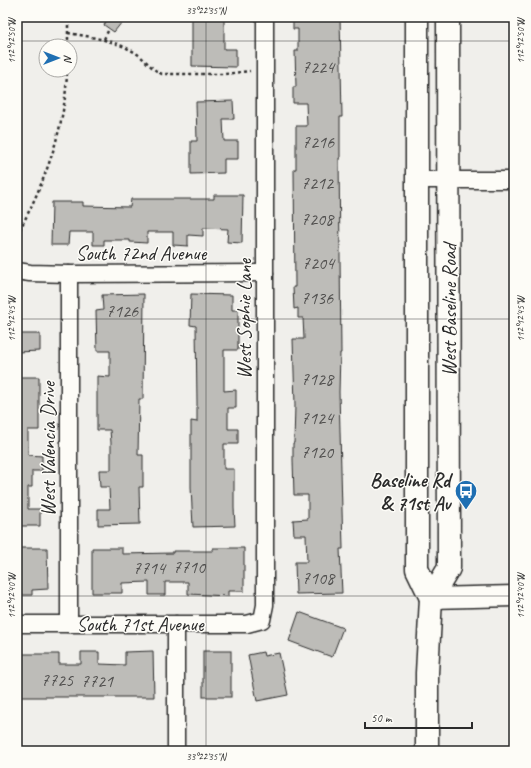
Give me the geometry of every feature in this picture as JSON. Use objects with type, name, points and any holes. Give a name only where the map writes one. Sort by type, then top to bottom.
[{"type":"main road","name":"West Baseline Road","points":[[417,17],[417,569],[431,598]]},
{"type":"main road","name":"West Baseline Road","points":[[427,751],[427,673],[431,598],[449,568],[448,17]]},
{"type":"street","name":"West Sophie Lane","points":[[262,620],[265,605],[265,17]]},
{"type":"street","points":[[417,180],[514,180]]},
{"type":"street","name":"South 72nd Avenue","points":[[17,271],[30,273],[69,274],[265,273]]},
{"type":"street","name":"West Valencia Drive","points":[[69,274],[69,624]]},
{"type":"street","points":[[431,598],[514,596]]},
{"type":"street","name":"South 71st Avenue","points":[[17,624],[247,624],[262,620]]},
{"type":"street","points":[[176,624],[176,751]]},
{"type":"path","points":[[68,17],[68,38]]},
{"type":"path","points":[[104,39],[109,29]]},
{"type":"path","points":[[68,33],[104,39],[139,56],[157,72],[162,74],[225,74],[265,70]]},
{"type":"path","points":[[17,235],[42,182],[52,154],[64,107],[66,78]]},
{"type":"building","points":[[109,17],[115,17],[122,22],[114,32],[104,25]]},
{"type":"building","points":[[192,17],[224,17],[224,49],[236,49],[236,67],[192,66]]},
{"type":"building","points":[[293,17],[340,17],[342,117],[340,117],[339,158],[341,353],[339,392],[343,549],[340,549],[342,593],[296,594],[295,562],[307,562],[306,535],[294,535],[293,520],[308,519],[308,495],[294,495],[293,443],[295,405],[293,339],[304,339],[303,318],[298,318],[298,308],[294,309],[294,169],[296,169],[296,126],[307,126],[306,103],[293,103],[293,87],[296,87],[295,51],[298,51],[298,29],[293,29]]},
{"type":"building","points":[[233,101],[234,119],[223,119],[224,141],[238,141],[238,159],[224,159],[224,173],[191,174],[191,141],[197,141],[196,102]]},
{"type":"building","points":[[214,195],[243,195],[242,243],[227,242],[228,229],[203,228],[203,236],[188,235],[188,246],[173,245],[173,232],[147,232],[147,243],[130,242],[130,240],[104,240],[104,245],[93,245],[93,232],[69,232],[68,245],[51,245],[52,202],[83,202],[83,206],[130,207],[131,199],[214,199]]},
{"type":"building","points":[[144,294],[143,399],[139,399],[138,455],[143,455],[143,487],[139,487],[140,524],[98,525],[98,509],[110,509],[109,487],[100,487],[99,470],[111,470],[111,443],[110,430],[97,430],[97,376],[110,377],[110,351],[97,351],[96,311],[103,310],[102,295]]},
{"type":"building","points":[[191,294],[232,295],[232,310],[238,310],[238,350],[224,350],[224,391],[236,390],[236,408],[228,408],[228,429],[238,429],[238,444],[224,444],[224,469],[234,469],[235,526],[193,527],[191,487],[191,421],[197,422],[197,402],[196,326],[190,325]]},
{"type":"building","points":[[17,334],[40,334],[40,351],[17,352]]},
{"type":"building","points":[[17,377],[39,377],[39,430],[28,430],[28,455],[42,456],[42,471],[32,471],[32,487],[28,487],[28,509],[40,509],[40,526],[17,526]]},
{"type":"building","points":[[17,548],[47,548],[48,589],[32,590],[32,595],[17,595]]},
{"type":"building","points":[[92,548],[122,548],[122,554],[173,553],[173,551],[213,551],[213,548],[244,548],[244,591],[228,591],[228,596],[188,594],[188,582],[165,582],[165,595],[149,595],[149,582],[122,583],[122,593],[92,593]]},
{"type":"building","points":[[299,612],[343,628],[332,657],[289,641]]},
{"type":"building","points":[[153,651],[154,697],[17,697],[17,654],[59,654],[59,664],[81,664],[81,652],[99,652],[99,664],[125,665],[125,652]]},
{"type":"building","points":[[203,651],[231,651],[231,697],[203,697]]},
{"type":"building","points":[[263,652],[264,656],[279,653],[288,695],[257,701],[248,655]]},
{"type":"place","name":"Baseline Rd & 71st Av","points":[[466,510]]}]
